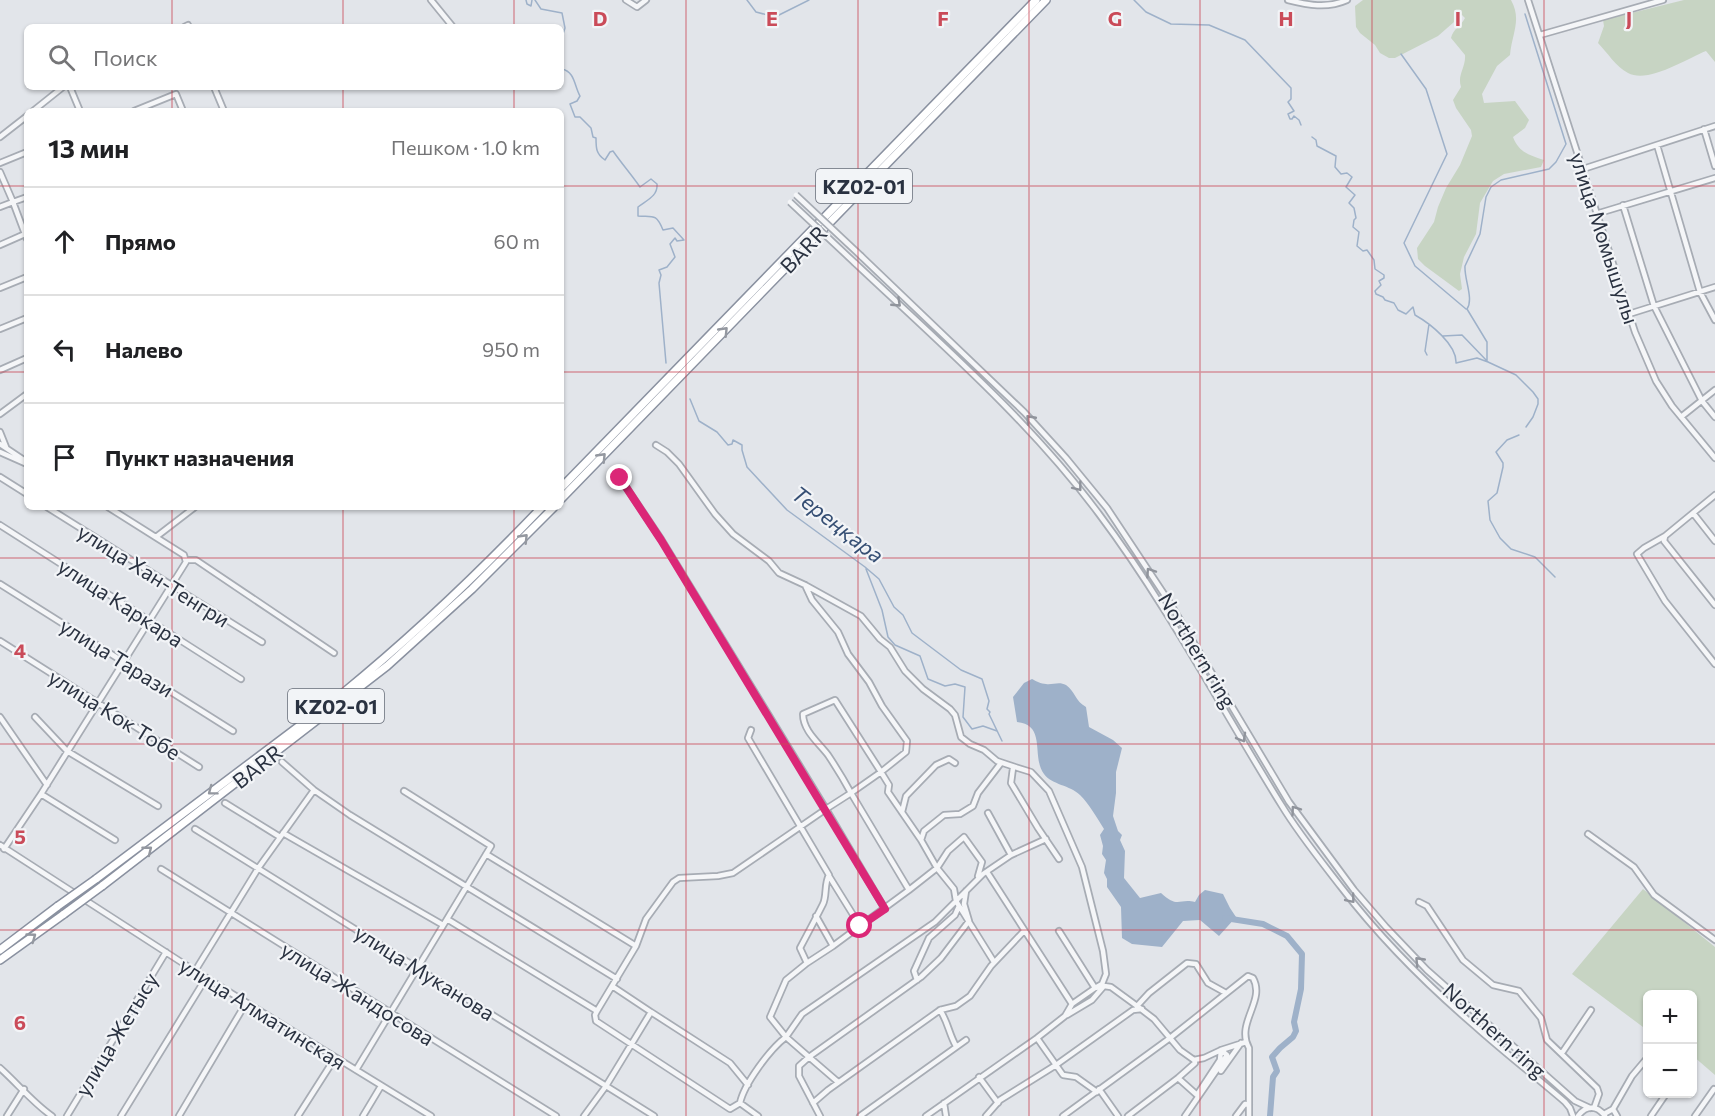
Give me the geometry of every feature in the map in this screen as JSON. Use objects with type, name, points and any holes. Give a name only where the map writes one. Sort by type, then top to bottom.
[{"type":"highway","name":"BARR","points":[[564,485],[1036,0]]},
{"type":"highway","name":"BARR","points":[[564,496],[1046,0]]},
{"type":"highway","name":"BARR","points":[[0,950],[343,693],[484,567],[539,510]]},
{"type":"highway","name":"BARR","points":[[0,960],[102,886],[387,666],[472,589],[551,510]]},
{"type":"street","points":[[431,0],[451,24]]},
{"type":"street","points":[[626,0],[637,7],[646,0]]},
{"type":"street","points":[[1288,0],[1314,6],[1339,4],[1347,0]]},
{"type":"street","name":"улица Момышулы","points":[[1528,0],[1629,314],[1656,381],[1681,417],[1715,458]]},
{"type":"street","points":[[1539,36],[1663,0]]},
{"type":"street","points":[[37,108],[59,90]]},
{"type":"street","points":[[71,90],[79,108]]},
{"type":"street","points":[[175,90],[182,108]]},
{"type":"street","points":[[215,90],[223,108]]},
{"type":"street","points":[[141,108],[176,94]]},
{"type":"street","points":[[0,137],[24,118]]},
{"type":"street","points":[[1583,169],[1715,126]]},
{"type":"street","points":[[1704,129],[1715,166]]},
{"type":"street","points":[[1657,145],[1700,292],[1715,320]]},
{"type":"street","points":[[0,163],[24,153]]},
{"type":"street","points":[[0,172],[24,224]]},
{"type":"street","points":[[1596,214],[1715,178]]},
{"type":"street","name":"Northern ring","points":[[796,195],[1024,412],[1107,508],[1170,603],[1289,802],[1373,912],[1427,970],[1482,1020],[1575,1101],[1604,1115]]},
{"type":"street","points":[[0,207],[24,198]]},
{"type":"street","name":"Northern ring","points":[[790,202],[1016,416],[1060,464],[1100,515],[1161,604],[1283,809],[1358,908],[1420,977],[1475,1027],[1565,1102],[1575,1116]]},
{"type":"street","points":[[1623,205],[1654,306],[1702,401],[1715,417]]},
{"type":"street","points":[[0,245],[24,238]]},
{"type":"street","points":[[862,270],[868,263]]},
{"type":"street","points":[[0,288],[24,278]]},
{"type":"street","points":[[1629,314],[1715,287]]},
{"type":"street","points":[[0,328],[24,319]]},
{"type":"street","points":[[0,370],[24,359]]},
{"type":"street","points":[[1681,417],[1715,390]]},
{"type":"street","points":[[0,414],[24,395]]},
{"type":"street","points":[[0,432],[6,447]]},
{"type":"street","points":[[0,444],[24,461]]},
{"type":"street","points":[[656,445],[679,464],[715,514],[733,534],[769,561],[778,573],[861,616],[880,639],[890,646],[905,671],[955,715],[961,737],[1001,763],[1031,772],[1049,791],[1082,867],[1103,951],[1106,974],[1102,984],[1072,1004],[1065,1016]]},
{"type":"street","points":[[0,452],[24,462]]},
{"type":"street","points":[[0,477],[24,492]]},
{"type":"street","points":[[620,478],[668,549],[885,909]]},
{"type":"street","points":[[1715,495],[1665,536],[1637,554],[1665,601],[1715,664]]},
{"type":"street","name":"улица Хан-Тенгри","points":[[52,510],[262,642]]},
{"type":"street","points":[[113,510],[184,555],[186,560]]},
{"type":"street","points":[[156,537],[191,510]]},
{"type":"street","points":[[1693,513],[1715,541]]},
{"type":"street","name":"улица Каркара","points":[[0,525],[242,679]]},
{"type":"street","points":[[1665,536],[1664,541],[1715,605]]},
{"type":"street","points":[[1,847],[47,785],[151,621],[186,560]]},
{"type":"street","points":[[186,560],[196,560],[334,653]]},
{"type":"street","name":"улица Тарази","points":[[0,585],[233,731]]},
{"type":"street","points":[[805,585],[812,600],[838,632],[848,654],[869,681],[882,706],[907,741],[906,752],[851,793],[733,873],[679,878],[673,882],[646,919],[636,946],[595,1015],[596,1021],[730,1109],[740,1103],[748,1085],[802,1014],[935,922],[958,903],[966,891],[987,872],[1011,855],[1046,839]]},
{"type":"street","name":"улица Кок Тобе","points":[[0,641],[199,767]]},
{"type":"street","points":[[909,890],[826,753],[815,741],[803,719],[803,714],[835,700],[889,785],[888,792],[937,868],[954,889],[958,903],[994,962]]},
{"type":"street","points":[[0,717],[47,785]]},
{"type":"street","points":[[35,717],[68,752],[158,806]]},
{"type":"street","points":[[750,730],[748,738],[860,926]]},
{"type":"street","points":[[902,812],[906,796],[936,765],[950,759],[955,762]]},
{"type":"street","points":[[282,762],[314,790],[350,815],[617,979]]},
{"type":"street","points":[[921,840],[924,831],[944,815],[960,814],[973,806],[978,793],[1001,763]]},
{"type":"street","points":[[1015,767],[1011,783],[1059,859]]},
{"type":"street","points":[[195,971],[259,867],[314,790]]},
{"type":"street","points":[[356,1070],[491,846],[404,791]]},
{"type":"street","points":[[41,794],[115,840]]},
{"type":"street","points":[[225,803],[443,925]]},
{"type":"street","points":[[988,813],[1011,855]]},
{"type":"street","name":"улица Муканова","points":[[195,829],[654,1116]]},
{"type":"street","points":[[1588,834],[1634,867],[1654,895],[1715,940]]},
{"type":"street","points":[[838,1082],[786,1037],[771,1017],[786,980],[885,909],[937,868],[948,851],[964,837],[982,862],[981,871],[975,882]]},
{"type":"street","name":"улица Алматинская","points":[[1,847],[206,978],[431,1116]]},
{"type":"street","points":[[486,854],[636,946]]},
{"type":"street","name":"улица Жандосова","points":[[161,869],[556,1116]]},
{"type":"street","points":[[987,872],[1072,1004]]},
{"type":"street","points":[[807,963],[800,948],[823,904],[829,875]]},
{"type":"street","points":[[966,891],[964,904],[969,921]]},
{"type":"street","points":[[1419,902],[1426,906],[1463,960],[1492,985],[1514,988],[1526,998],[1541,1018],[1547,1040],[1597,1088],[1599,1094],[1592,1108],[1575,1116]]},
{"type":"street","points":[[917,980],[914,971],[929,938],[955,915],[958,903]]},
{"type":"street","points":[[816,916],[833,946]]},
{"type":"street","points":[[447,919],[597,1011]]},
{"type":"street","points":[[820,1116],[799,1076],[799,1066],[917,980],[941,958],[969,921]]},
{"type":"street","points":[[813,1103],[838,1082],[940,1010],[956,1006],[970,996],[994,962],[1024,931]]},
{"type":"street","points":[[1059,931],[1095,987]]},
{"type":"street","name":"улица Жетысу","points":[[67,1116],[166,952]]},
{"type":"street","points":[[986,1116],[998,1103],[1133,1010],[1140,1008],[1149,993],[1187,963],[1196,964],[1208,983],[1226,993]]},
{"type":"street","points":[[1063,1116],[1170,1038],[1248,976],[1253,978],[1256,984],[1257,995],[1246,1022],[1244,1042],[1221,1071],[1220,1063]]},
{"type":"street","points":[[121,1116],[206,978]]},
{"type":"street","points":[[612,986],[730,1063],[748,1085]]},
{"type":"street","points":[[927,1116],[1065,1016],[1092,1000],[1104,986]]},
{"type":"street","points":[[1095,987],[1111,987],[1140,1008],[1194,1060]]},
{"type":"street","points":[[179,1116],[246,1003]]},
{"type":"street","points":[[940,1010],[948,1021],[950,1036],[957,1046]]},
{"type":"street","points":[[1562,1053],[1591,1010]]},
{"type":"street","points":[[584,1116],[606,1086],[651,1012]]},
{"type":"street","points":[[1037,1038],[1063,1075],[1076,1077],[1098,1090],[1118,1116]]},
{"type":"street","points":[[860,1116],[966,1040]]},
{"type":"street","points":[[1194,1060],[1244,1042]]},
{"type":"street","points":[[1244,1042],[1249,1048],[1249,1116]]},
{"type":"street","points":[[1185,1116],[1227,1054],[1221,1050]]},
{"type":"street","points":[[298,1116],[335,1058]]},
{"type":"street","points":[[1128,1116],[1193,1066],[1194,1060]]},
{"type":"street","points":[[1604,1115],[1613,1109],[1643,1062]]},
{"type":"street","points":[[0,1068],[52,1116]]},
{"type":"street","points":[[979,1077],[998,1103]]},
{"type":"street","points":[[1178,1078],[1198,1096]]},
{"type":"street","points":[[363,1116],[381,1086]]},
{"type":"street","points":[[7,1116],[24,1089]]},
{"type":"street","points":[[1695,1116],[1714,1089]]},
{"type":"street","points":[[1651,1116],[1663,1098]]},
{"type":"street","points":[[740,1103],[758,1116]]},
{"type":"street","points":[[944,1103],[946,1116]]},
{"type":"street","points":[[1236,1116],[1245,1104],[1249,1105]]},
{"type":"street","points":[[1613,1109],[1617,1116]]},
{"type":"green space","points":[[1363,0],[1511,0],[1514,7],[1516,20],[1510,55],[1497,66],[1482,94],[1484,103],[1515,101],[1529,120],[1525,128],[1513,137],[1515,142],[1525,153],[1544,160],[1541,167],[1504,174],[1493,181],[1480,203],[1476,234],[1464,257],[1460,274],[1462,289],[1459,291],[1418,259],[1417,248],[1434,222],[1446,188],[1460,165],[1472,136],[1471,130],[1453,100],[1461,87],[1460,79],[1465,55],[1451,38],[1453,32],[1465,18],[1462,15],[1438,36],[1395,58],[1389,58],[1380,53],[1356,27],[1355,6]]},
{"type":"green space","points":[[1684,0],[1715,0],[1715,62],[1706,51],[1656,73],[1636,76],[1620,67],[1598,43],[1604,26],[1603,20]]},
{"type":"green space","points":[[1643,889],[1715,947],[1715,1075],[1697,1059],[1697,990],[1643,990],[1643,1027],[1572,974]]},
{"type":"water","points":[[1032,679],[1044,684],[1066,685],[1086,707],[1089,727],[1113,740],[1122,748],[1116,772],[1113,816],[1118,831],[1122,835],[1120,840],[1125,851],[1124,878],[1140,898],[1161,893],[1171,901],[1195,902],[1205,890],[1223,894],[1236,917],[1219,936],[1200,920],[1183,921],[1162,947],[1132,944],[1122,938],[1121,907],[1107,887],[1104,873],[1106,860],[1102,854],[1103,846],[1100,835],[1104,829],[1080,795],[1047,778],[1040,767],[1037,743],[1032,729],[1026,724],[1017,722],[1013,697],[1024,683]]},
{"type":"waterway","name":"Тереңқара","points":[[526,0],[531,6],[532,0]]},
{"type":"waterway","name":"Тереңқара","points":[[535,0],[541,9],[562,13],[564,31]]},
{"type":"waterway","points":[[747,0],[756,12],[775,17],[809,0]]},
{"type":"waterway","points":[[1134,0],[1146,12],[1171,24],[1209,25],[1245,40],[1291,88],[1291,99],[1288,102],[1294,111],[1288,114],[1290,119],[1294,116],[1301,125]]},
{"type":"waterway","points":[[1487,360],[1487,342],[1467,309],[1470,300],[1465,271],[1465,266],[1480,234],[1486,197],[1491,187],[1501,180],[1549,169],[1556,162],[1566,144],[1525,14]]},
{"type":"waterway","points":[[1401,54],[1426,89],[1447,154],[1404,243],[1415,266],[1466,309]]},
{"type":"waterway","name":"Тереңқара","points":[[564,70],[572,76],[580,96],[577,101],[570,104],[575,117],[580,117],[591,128],[593,137],[596,138],[598,153],[605,160],[613,151],[640,187],[651,179],[657,184],[654,195],[638,207],[638,216],[656,218],[663,230],[673,228],[684,240],[677,241],[675,238],[670,244],[675,257],[667,267],[659,270],[666,363]]},
{"type":"waterway","points":[[1312,137],[1316,140],[1317,146],[1336,156],[1335,167],[1341,174],[1347,173],[1352,177],[1346,187],[1355,195],[1349,203],[1354,208],[1356,218],[1353,227],[1359,232],[1357,246],[1363,251],[1367,250],[1374,260],[1375,269],[1384,275],[1384,278],[1379,281],[1381,285],[1375,291],[1376,294],[1394,303],[1398,310],[1406,314],[1413,307],[1415,315],[1435,329],[1448,342],[1456,363],[1477,358],[1488,362]]},
{"type":"waterway","points":[[1427,355],[1425,351],[1429,324]]},
{"type":"waterway","points":[[1443,336],[1462,335],[1488,362],[1516,375],[1533,392],[1538,399],[1538,404],[1526,427]]},
{"type":"waterway","name":"Тереңқара","points":[[690,399],[699,421],[717,432],[728,445],[732,444],[733,440],[742,445],[747,467],[787,510],[879,579],[894,607],[903,615],[912,633],[961,670],[982,679],[989,701],[987,709],[1002,741]]},
{"type":"waterway","points":[[1519,435],[1507,440],[1496,452],[1503,467],[1497,493],[1488,501],[1490,520],[1500,538],[1511,549],[1535,557],[1555,577]]},
{"type":"waterway","points":[[866,569],[882,610],[888,637],[895,645],[920,656],[928,679],[945,686],[955,684],[965,687],[963,717],[972,729],[983,726],[997,731]]},
{"type":"waterway","name":"Тереңқара","points":[[1225,918],[1263,924],[1287,936],[1302,954],[1301,989],[1294,1022],[1296,1031],[1293,1037],[1272,1057],[1277,1071],[1273,1077],[1270,1116]]},
{"type":"route","points":[[620,478],[661,540],[885,909],[860,926]]}]
